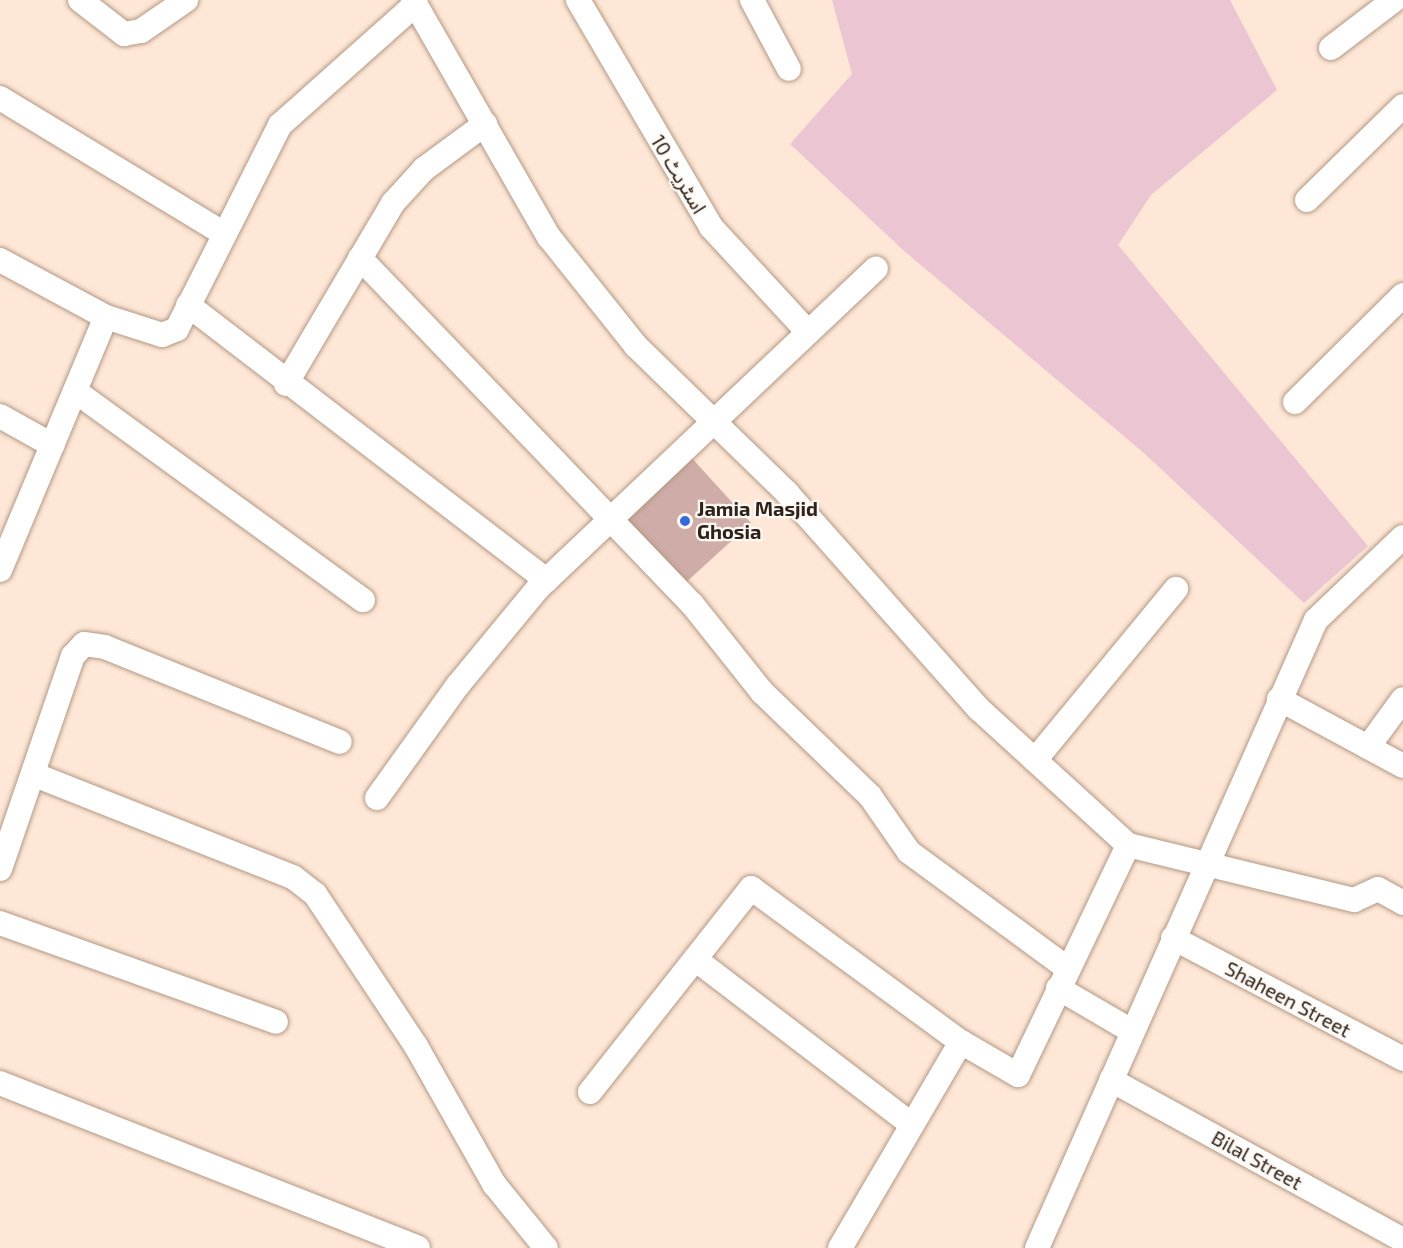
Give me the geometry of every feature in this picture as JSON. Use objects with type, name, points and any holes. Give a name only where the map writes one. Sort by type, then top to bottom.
[{"type":"street","points":[[80,0],[124,34],[141,31],[186,0]]},
{"type":"street","name":"اسٹریٹ 10","points":[[578,0],[711,227],[806,330]]},
{"type":"street","points":[[752,0],[789,69]]},
{"type":"street","points":[[1331,48],[1394,0]]},
{"type":"street","points":[[0,260],[106,317],[162,335],[177,329],[223,233],[280,125],[415,2],[549,237],[636,346],[711,422],[787,493],[979,709],[1128,845],[1205,866],[1354,900],[1378,889],[1403,903]]},
{"type":"street","points":[[0,98],[223,233]]},
{"type":"street","points":[[1307,200],[1403,106]]},
{"type":"street","points":[[286,384],[393,203],[424,169],[485,124]]},
{"type":"street","points":[[360,258],[609,521],[692,604],[762,692],[870,796],[909,852],[1062,978],[1132,1031]]},
{"type":"street","points":[[377,798],[458,685],[547,580],[806,330],[876,268]]},
{"type":"street","points":[[1295,402],[1403,295]]},
{"type":"street","points":[[188,305],[286,384],[547,580]]},
{"type":"street","points":[[0,570],[7,532],[52,446],[106,317]]},
{"type":"street","points":[[75,391],[363,600]]},
{"type":"street","points":[[0,416],[52,446]]},
{"type":"street","points":[[1041,1246],[1173,938],[1279,699],[1317,620],[1362,573],[1403,537]]},
{"type":"street","points":[[1035,760],[1176,589]]},
{"type":"street","points":[[0,869],[35,774],[74,656],[84,644],[105,647],[340,742]]},
{"type":"street","points":[[1279,699],[1403,766]]},
{"type":"street","points":[[1368,747],[1403,699]]},
{"type":"street","points":[[35,774],[293,877],[315,894],[416,1046],[494,1184],[546,1248]]},
{"type":"street","points":[[590,1092],[752,888],[961,1042],[1018,1075],[1062,978],[1128,845]]},
{"type":"street","points":[[0,923],[276,1022]]},
{"type":"street","name":"Shaheen Street","points":[[1173,938],[1403,1059]]},
{"type":"street","points":[[695,959],[912,1125]]},
{"type":"street","points":[[840,1248],[961,1042]]},
{"type":"street","name":"Bilal Street","points":[[1111,1080],[1403,1240]]},
{"type":"street","points":[[0,1083],[418,1248]]},
{"type":"shaded area","points":[[832,0],[1230,0],[1277,90],[1151,195],[1118,245],[1368,546],[1304,603],[1145,454],[903,250],[790,144],[852,74]]},
{"type":"building","name":"Jamia Masjid Ghosia","points":[[689,455],[751,523],[682,586],[620,518]]},
{"type":"place","name":"Jamia Masjid Ghosia","points":[[685,521]]}]
